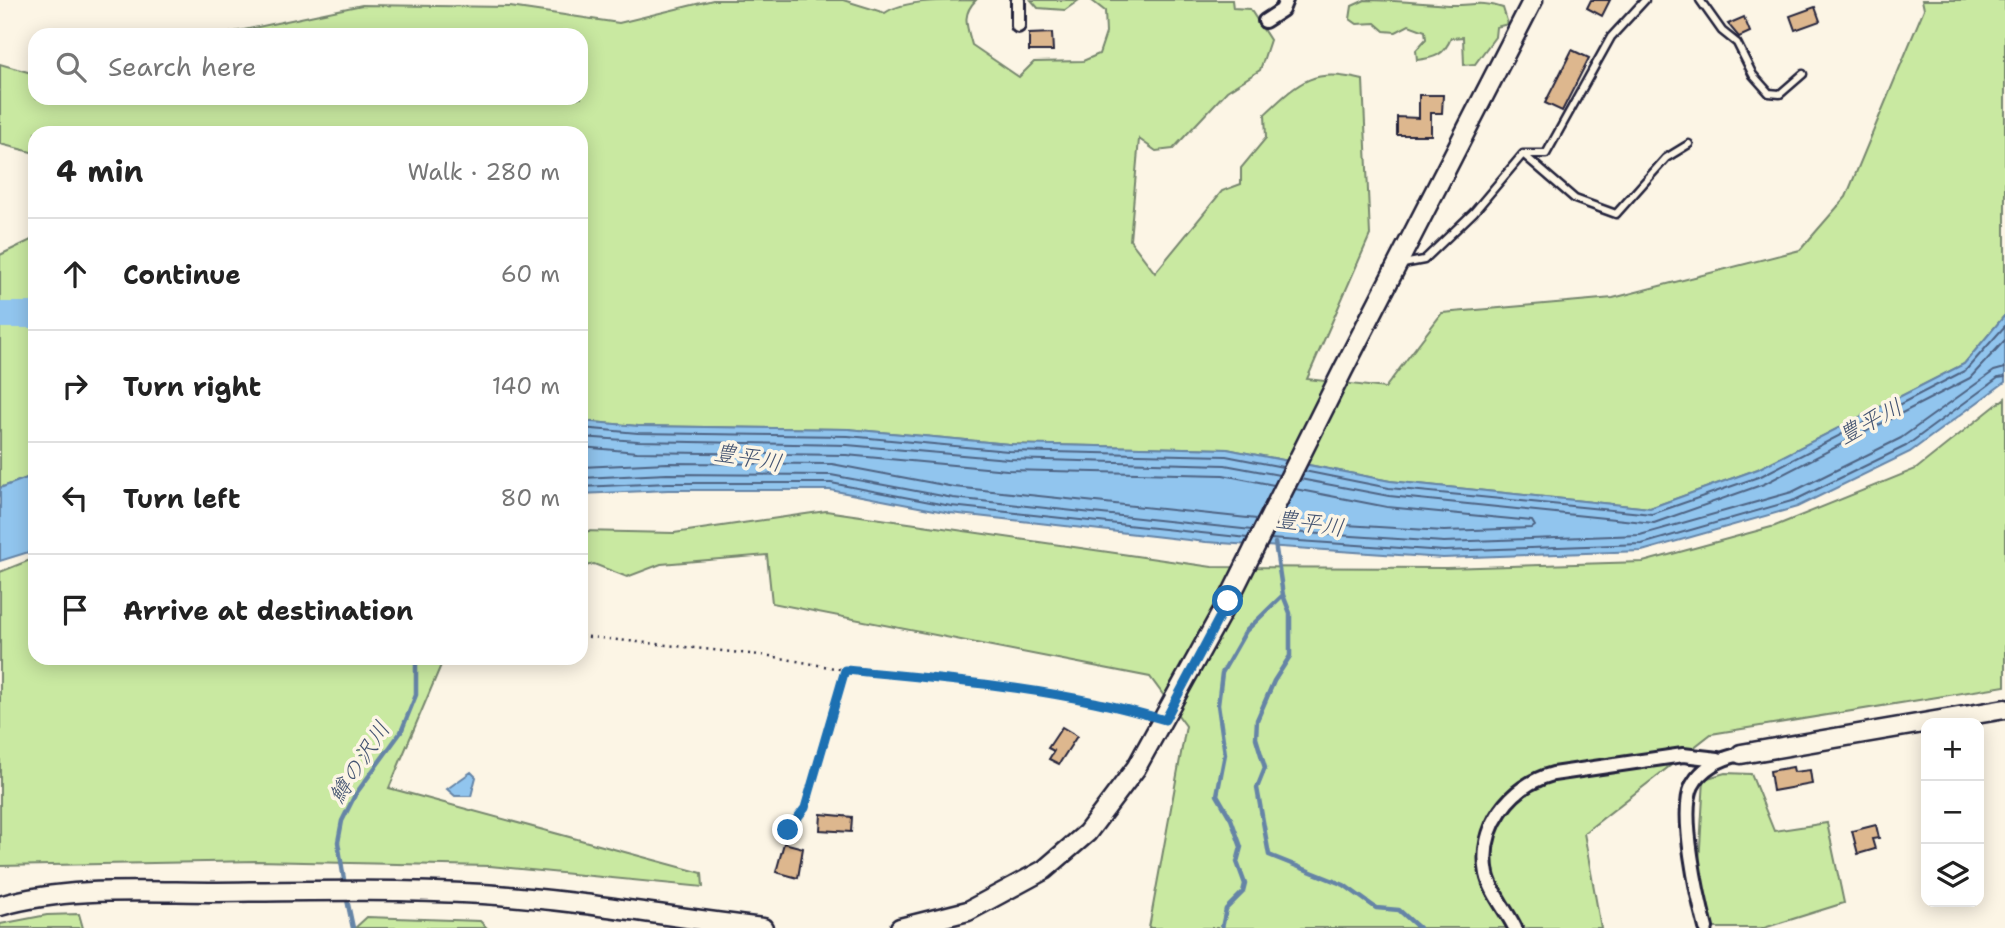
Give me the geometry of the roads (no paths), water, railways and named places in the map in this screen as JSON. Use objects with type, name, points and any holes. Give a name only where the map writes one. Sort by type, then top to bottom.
[{"type":"street","points":[[1018,0],[1018,26]]},
{"type":"street","points":[[1265,21],[1282,9],[1286,0]]},
{"type":"street","points":[[900,928],[948,924],[991,901],[1044,870],[1067,852],[1108,808],[1165,720],[1228,601],[1533,0]]},
{"type":"street","points":[[1515,928],[1488,875],[1486,849],[1490,831],[1500,809],[1518,789],[1536,778],[1683,755],[1718,759],[2005,709]]},
{"type":"street","points":[[1706,928],[1687,820],[1692,787],[1718,759]]},
{"type":"street","points":[[0,906],[26,899],[81,893],[306,891],[495,895],[608,906],[763,928]]},
{"type":"lane","points":[[1397,265],[1424,260],[1474,212],[1523,154],[1546,154],[1611,37],[1645,0]]},
{"type":"lane","points":[[1700,0],[1722,31],[1737,43],[1753,75],[1769,93],[1780,94],[1803,74]]},
{"type":"lane","points":[[1523,154],[1574,200],[1616,214],[1666,158],[1689,144]]},
{"type":"water","points":[[2005,315],[2005,382],[1910,452],[1797,507],[1642,551],[1443,558],[1206,542],[950,513],[830,490],[668,490],[588,494],[588,422],[638,426],[848,429],[1009,444],[1227,449],[1390,481],[1650,508],[1758,469],[1964,364]]},
{"type":"water","points":[[28,478],[28,552],[0,561],[0,488]]},
{"type":"water","points":[[471,772],[476,777],[471,796],[455,796],[447,789]]},
{"type":"waterway","name":"豊平川","points":[[0,315],[28,315]]},
{"type":"waterway","points":[[1275,543],[1283,595],[1290,613],[1290,656],[1274,681],[1257,720],[1256,738],[1265,768],[1257,788],[1269,855],[1344,885],[1376,908],[1399,910],[1419,928]]},
{"type":"waterway","points":[[1222,928],[1226,909],[1243,892],[1245,884],[1237,862],[1241,847],[1231,819],[1217,795],[1225,754],[1218,705],[1222,673],[1246,631],[1283,595]]},
{"type":"waterway","name":"鱒の沢川","points":[[345,886],[338,842],[342,821],[355,795],[401,732],[416,695],[416,665]]},
{"type":"waterway","name":"鱒の沢川","points":[[346,895],[353,928]]}]
